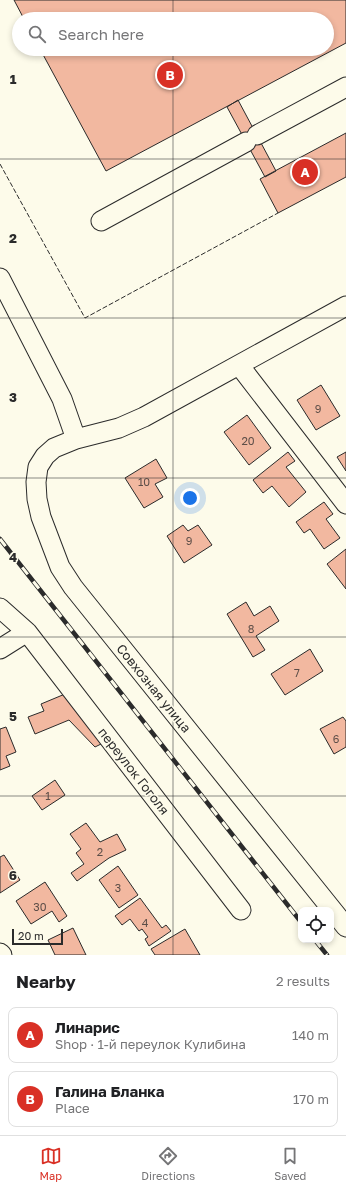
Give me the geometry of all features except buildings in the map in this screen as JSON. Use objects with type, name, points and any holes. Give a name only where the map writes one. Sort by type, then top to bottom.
[{"type":"street","points":[[100,221],[346,87]]},
{"type":"street","points":[[0,278],[62,400],[76,438]]},
{"type":"street","name":"Совхозная улица","points":[[346,306],[138,420],[119,428],[76,438],[54,448],[45,456],[38,467],[36,482],[37,499],[41,517],[60,566],[73,587],[346,927]]},
{"type":"street","points":[[239,365],[346,504]]},
{"type":"street","name":"переулок Гоголя","points":[[0,608],[27,632],[241,910]]},
{"type":"street","points":[[0,649],[27,632]]},
{"type":"railway","points":[[0,539],[298,918]]},
{"type":"railway","points":[[317,943],[327,955]]},
{"type":"fence","points":[[0,164],[85,318],[278,213]]},
{"type":"place","name":"Галина Бланка","points":[[170,75]]},
{"type":"place","name":"Линарис","points":[[305,172]]}]
